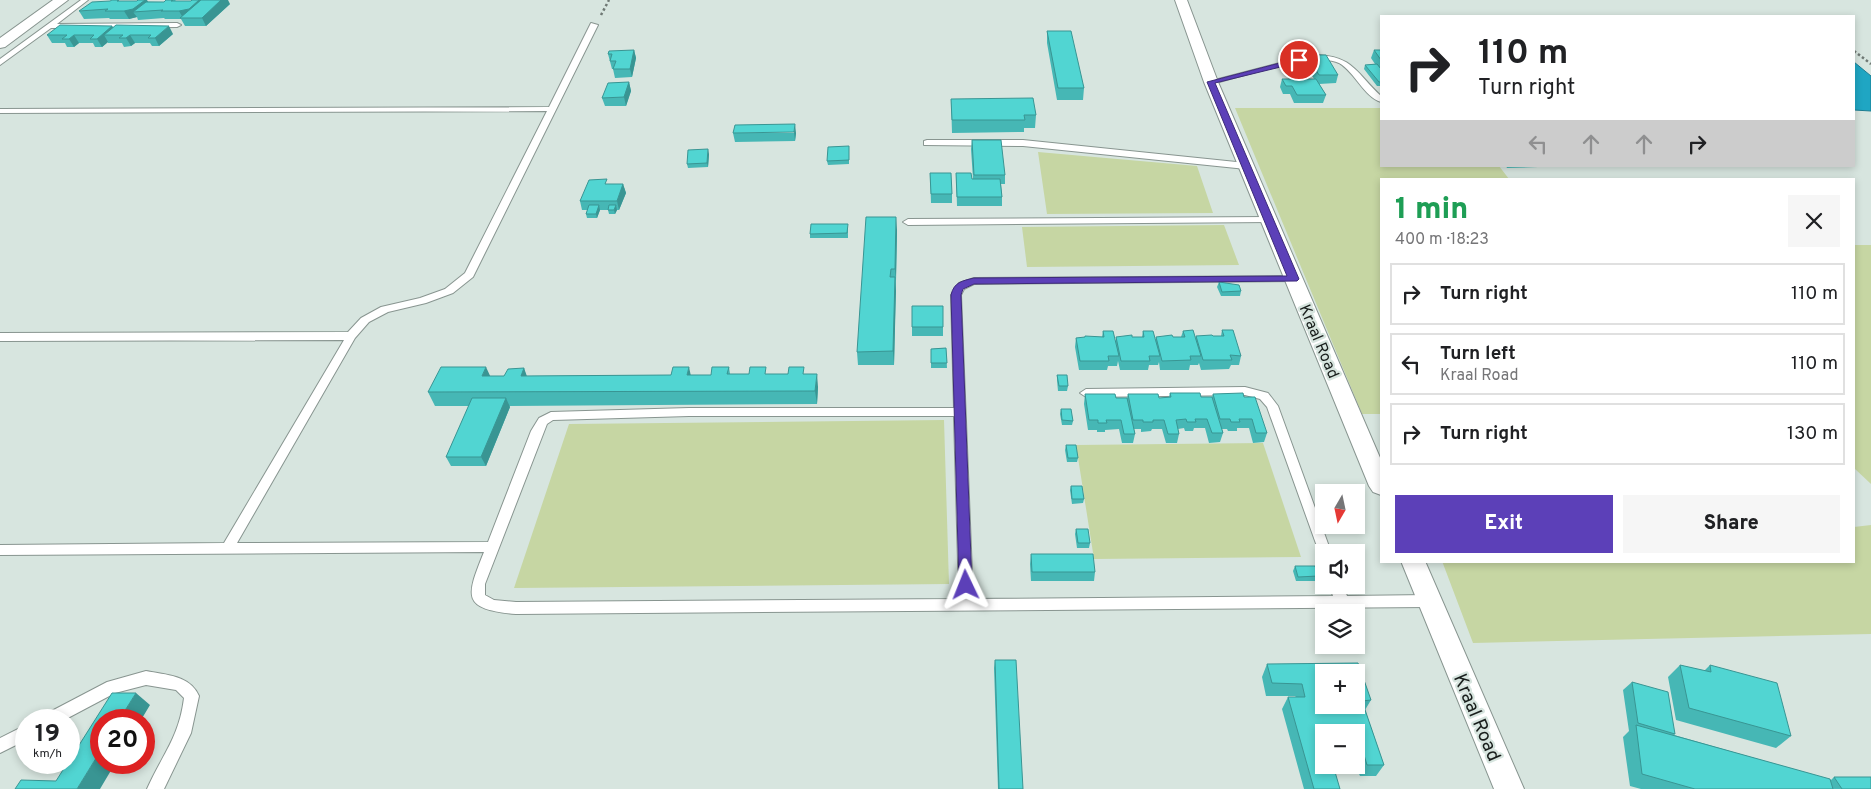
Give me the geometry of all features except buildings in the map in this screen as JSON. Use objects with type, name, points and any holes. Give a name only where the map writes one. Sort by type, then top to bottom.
[{"type":"street","points":[[0,44],[62,0]]},
{"type":"street","name":"Kraal Road","points":[[1181,0],[1211,82],[1380,484]]},
{"type":"street","name":"Kraal Road","points":[[1414,563],[1509,789]]},
{"type":"lane","points":[[0,63],[85,0]]},
{"type":"lane","points":[[49,26],[177,25]]},
{"type":"lane","points":[[227,549],[351,336],[365,320],[385,309],[422,301],[449,291],[469,275],[594,26]]},
{"type":"lane","points":[[1211,82],[1299,60],[1330,58],[1348,64],[1380,99]]},
{"type":"lane","points":[[0,112],[552,109]]},
{"type":"lane","points":[[927,142],[1023,143],[1246,166]]},
{"type":"lane","points":[[908,222],[1269,220]]},
{"type":"lane","points":[[966,604],[956,295],[958,288],[962,284],[974,281],[1294,279]]},
{"type":"lane","points":[[0,336],[351,336]]},
{"type":"lane","points":[[1086,393],[1246,390],[1264,396],[1272,406],[1322,544]]},
{"type":"lane","points":[[961,412],[690,412],[551,416],[544,421],[537,431],[478,584],[478,598],[492,606],[516,608],[1429,601]]},
{"type":"lane","points":[[0,550],[492,548]]},
{"type":"lane","points":[[1339,594],[1342,601]]},
{"type":"lane","points":[[70,709],[112,687],[146,678],[180,684],[192,696],[191,715],[184,736],[155,789]]},
{"type":"lane","points":[[0,746],[15,738]]},
{"type":"path","points":[[1855,52],[1871,64]]},
{"type":"green space","points":[[1235,108],[1380,108],[1380,167],[1500,167],[1508,178],[1380,178],[1380,414],[1362,414]]},
{"type":"green space","points":[[1038,152],[1197,166],[1213,213],[1047,214]]},
{"type":"green space","points":[[1224,225],[1239,265],[1027,267],[1022,227]]},
{"type":"green space","points":[[1855,245],[1871,245],[1871,484],[1855,469]]},
{"type":"green space","points":[[944,420],[949,584],[514,588],[569,424]]},
{"type":"green space","points":[[1263,443],[1301,557],[1094,559],[1076,445]]},
{"type":"green space","points":[[1871,525],[1871,634],[1473,643],[1443,563],[1855,563],[1855,527]]},
{"type":"water","points":[[1855,63],[1871,76],[1871,111],[1855,110]]},
{"type":"route","points":[[966,585],[956,295],[958,288],[962,284],[974,281],[1294,279],[1211,82],[1299,60]]}]
